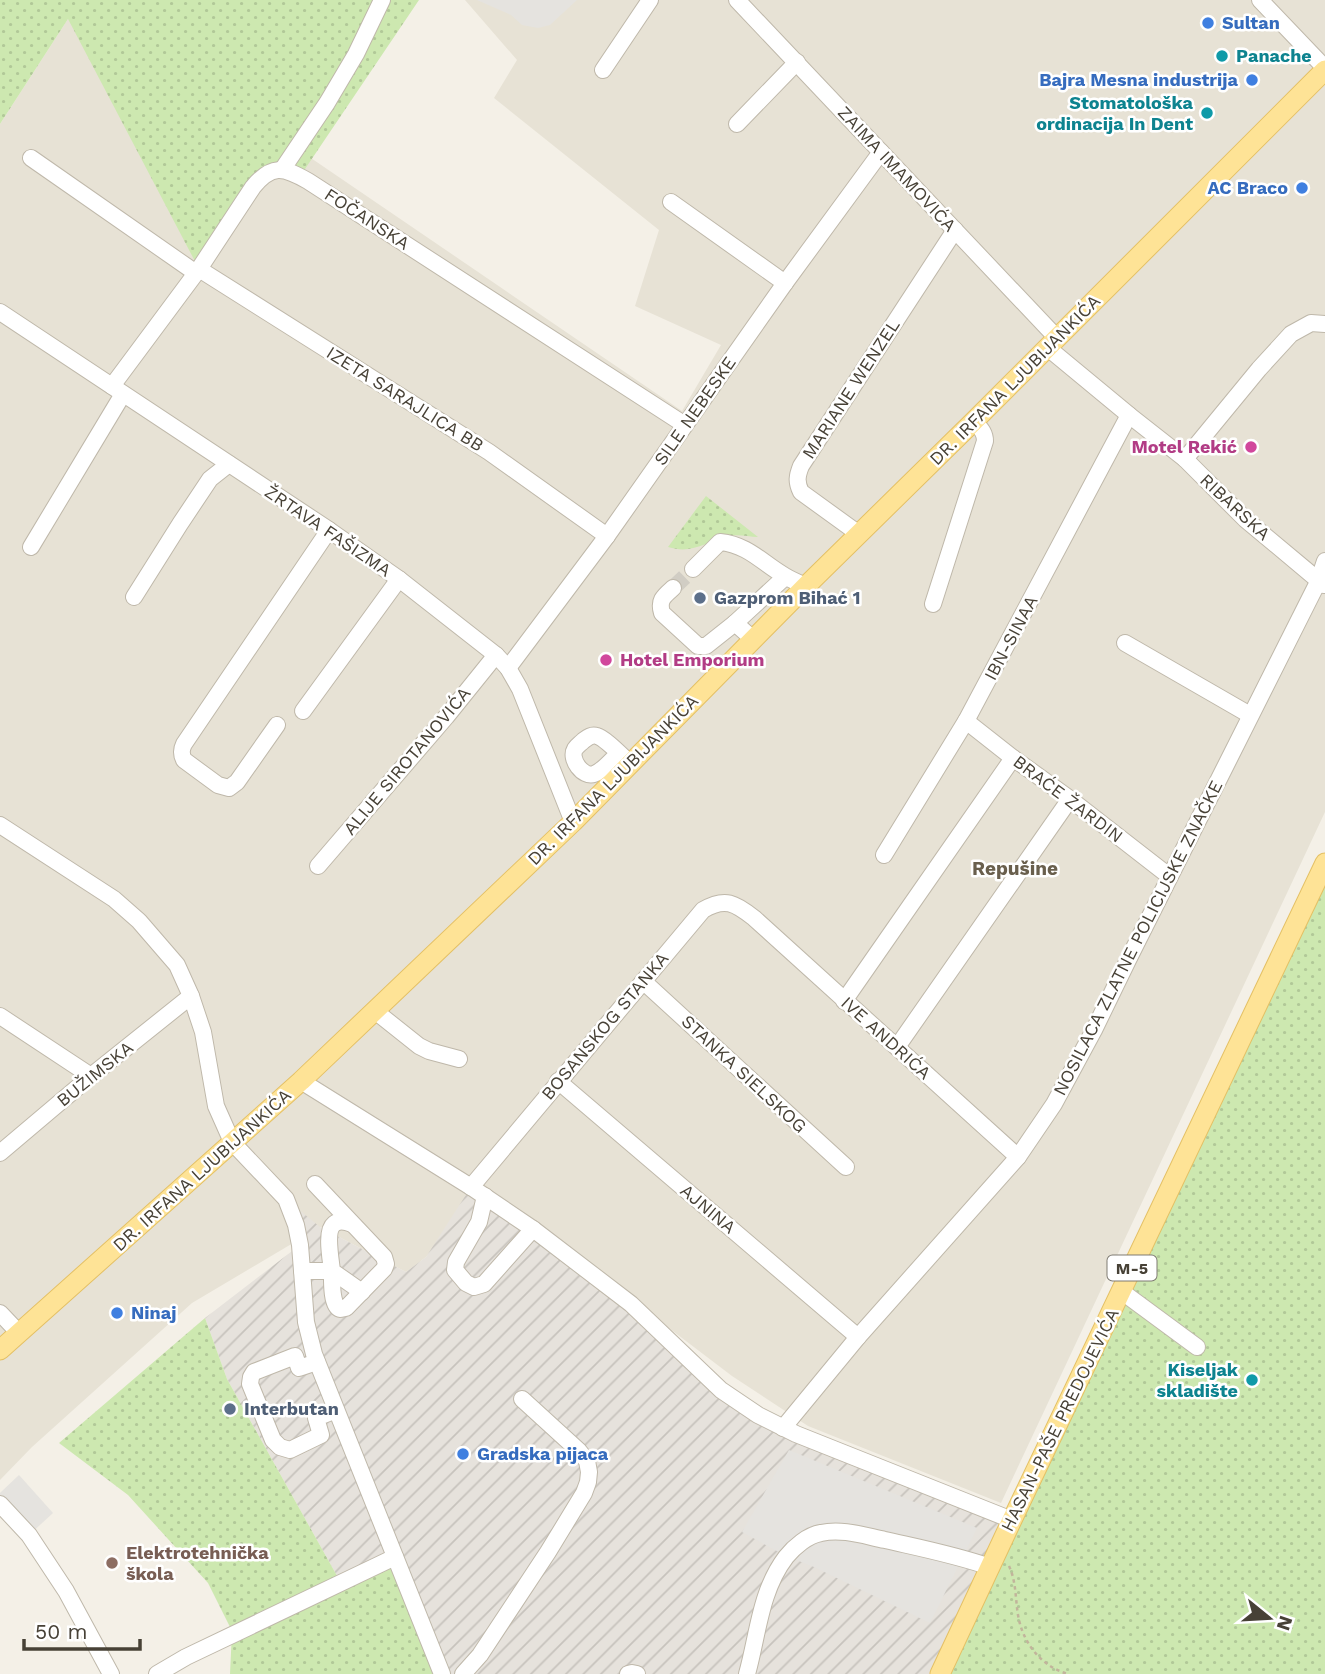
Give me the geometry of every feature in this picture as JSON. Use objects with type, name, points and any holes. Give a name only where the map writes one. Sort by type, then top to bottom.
[{"type":"main road","name":"DR. IRFANA LJUBIJANKIĆA","points":[[0,1350],[301,1081],[573,822],[625,758],[754,640],[1325,69]]},
{"type":"main road","name":"HASAN-PAŠE PREDOJEVIĆA","points":[[940,1674],[1325,863]]},
{"type":"street","points":[[31,547],[117,390],[258,181],[273,169],[282,170],[356,54],[382,0]]},
{"type":"street","points":[[603,70],[650,0]]},
{"type":"street","name":"ZAIMA IMAMOVIĆA","points":[[737,0],[955,230],[1053,343]]},
{"type":"street","points":[[1260,0],[1325,69]]},
{"type":"street","points":[[737,124],[797,62]]},
{"type":"street","name":"SILE NEBESKE","points":[[508,668],[607,536],[881,152]]},
{"type":"street","name":"IZETA SARAJLICA BB","points":[[32,158],[198,271],[489,452],[607,536]]},
{"type":"street","name":"FOČANSKA","points":[[282,170],[308,181],[685,425]]},
{"type":"street","points":[[671,202],[785,283]]},
{"type":"street","name":"MARIANE WENZEL","points":[[859,534],[801,492],[797,477],[801,466],[955,230]]},
{"type":"street","name":"ŽRTAVA FAŠIZMA","points":[[0,312],[329,530],[399,579],[496,655],[508,668],[520,689],[573,822]]},
{"type":"street","points":[[1185,459],[1291,334],[1311,323],[1325,324]]},
{"type":"street","name":"RIBARSKA","points":[[1053,343],[1129,415],[1185,459],[1245,520],[1322,584]]},
{"type":"street","name":"IBN-SINAA","points":[[884,855],[966,722],[1129,415]]},
{"type":"street","points":[[933,604],[985,441],[983,431],[974,421]]},
{"type":"street","points":[[134,597],[210,480],[229,464]]},
{"type":"street","points":[[277,725],[237,782],[229,788],[218,785],[182,756],[184,744],[329,530]]},
{"type":"street","points":[[692,569],[720,542],[741,546],[785,577],[806,586]]},
{"type":"street","name":"NOSILACA ZLATNE POLICIJSKE ZNAČKE","points":[[783,1428],[858,1337],[1018,1157],[1054,1104],[1250,715],[1322,584],[1325,561]]},
{"type":"street","points":[[673,588],[661,599],[662,613],[698,646],[706,646],[785,577]]},
{"type":"street","points":[[303,711],[399,579]]},
{"type":"street","points":[[735,623],[754,640]]},
{"type":"street","points":[[1125,643],[1250,715]]},
{"type":"street","name":"ALIJE SIROTANOVIĆA","points":[[318,866],[496,655]]},
{"type":"street","name":"BRAĆE ŽARDIN","points":[[966,722],[1169,877]]},
{"type":"street","points":[[844,1000],[1013,758]]},
{"type":"street","points":[[897,1047],[1070,799]]},
{"type":"street","points":[[0,825],[114,899],[158,942],[177,965],[203,1032],[216,1106],[233,1142],[286,1199],[296,1225],[306,1322],[317,1362],[442,1674]]},
{"type":"street","name":"BOSANSKOG STANKA","points":[[471,1186],[703,910],[714,903],[727,903],[740,907],[754,918]]},
{"type":"street","name":"IVE ANDRIĆA","points":[[754,918],[1018,1157]]},
{"type":"street","name":"STANKA SIELSKOG","points":[[643,981],[846,1167]]},
{"type":"street","name":"BUŽIMSKA","points":[[0,1153],[191,996]]},
{"type":"street","points":[[374,1011],[419,1046],[459,1059]]},
{"type":"street","points":[[0,1016],[91,1076]]},
{"type":"street","points":[[301,1081],[471,1186],[533,1229],[631,1304],[721,1390],[758,1415],[783,1428],[1012,1520]]},
{"type":"street","name":"AJNINA","points":[[558,1081],[858,1337]]},
{"type":"street","points":[[315,1184],[383,1257],[386,1264],[346,1308],[340,1309],[334,1302],[329,1235],[335,1223],[342,1221],[352,1224]]},
{"type":"street","points":[[485,1196],[479,1222],[456,1262],[455,1270],[466,1283],[474,1287],[484,1284],[533,1229]]},
{"type":"street","points":[[302,1271],[332,1271],[362,1292]]},
{"type":"street","points":[[1121,1291],[1198,1347]]},
{"type":"street","points":[[1,1316],[19,1333]]},
{"type":"street","points":[[317,1362],[299,1368],[295,1356],[254,1372],[250,1384],[273,1440],[289,1450],[321,1435],[316,1418],[336,1410]]},
{"type":"street","points":[[463,1674],[480,1655],[548,1552],[588,1482],[590,1472],[587,1461],[522,1399]]},
{"type":"street","points":[[0,1504],[29,1535],[66,1591],[111,1674]]},
{"type":"street","points":[[747,1674],[760,1615],[771,1584],[786,1556],[805,1539],[820,1533],[852,1533],[962,1557],[990,1567]]},
{"type":"street","points":[[157,1674],[186,1657],[395,1557]]},
{"type":"street","points":[[628,1674],[637,1674]]},
{"type":"path","points":[[998,1548],[1011,1569],[1023,1633],[1045,1664],[1069,1674]]},
{"type":"shaded area","points":[[465,0],[1325,0],[1325,812],[1001,1503],[808,1426],[732,1376],[482,1186],[426,1257],[406,1272],[320,1227],[192,1303],[32,1447],[0,1480],[0,124],[68,19],[283,139],[682,411],[721,345],[635,306],[659,230],[494,98],[517,60]]},
{"type":"shaded area","points":[[477,0],[577,0],[550,25],[538,28],[522,25],[511,15]]},
{"type":"shaded area","points":[[471,1187],[533,1229],[758,1415],[1012,1520],[940,1674],[442,1674],[341,1583],[227,1379],[205,1318],[300,1245],[286,1199],[320,1227],[406,1272],[426,1257]]},
{"type":"shaded area","points":[[789,1450],[977,1528],[930,1623],[786,1556],[742,1532]]},
{"type":"shaded area","points":[[19,1475],[53,1513],[29,1535],[0,1504],[0,1493]]},
{"type":"green space","points":[[0,0],[419,0],[305,169],[294,173],[273,169],[199,269],[68,19],[0,124]]},
{"type":"green space","points":[[706,496],[758,537],[732,535],[692,548],[668,547]]},
{"type":"green space","points":[[1325,863],[1325,1674],[940,1674]]},
{"type":"green space","points":[[205,1318],[227,1379],[341,1583],[395,1557],[442,1674],[230,1674],[232,1631],[208,1583],[128,1495],[59,1443]]},
{"type":"tunnel","points":[[673,588],[693,569]]},
{"type":"place","name":"Sultan","points":[[1208,23]]},
{"type":"place","name":"Panache","points":[[1222,56]]},
{"type":"place","name":"Bajra Mesna industrija","points":[[1252,80]]},
{"type":"place","name":"Stomatološka ordinacija In Dent","points":[[1207,113]]},
{"type":"place","name":"AC Braco","points":[[1302,188]]},
{"type":"place","name":"Motel Rekić","points":[[1251,447]]},
{"type":"place","name":"Gazprom Bihać 1","points":[[700,598]]},
{"type":"place","name":"Hotel Emporium","points":[[606,660]]},
{"type":"place","name":"Ninaj","points":[[117,1313]]},
{"type":"place","name":"Kiseljak skladište","points":[[1252,1380]]},
{"type":"place","name":"Interbutan","points":[[230,1409]]},
{"type":"place","name":"Gradska pijaca","points":[[463,1454]]},
{"type":"place","name":"Elektrotehnička škola","points":[[112,1563]]},
{"type":"district","name":"Repušine","points":[[1015,868]]}]
